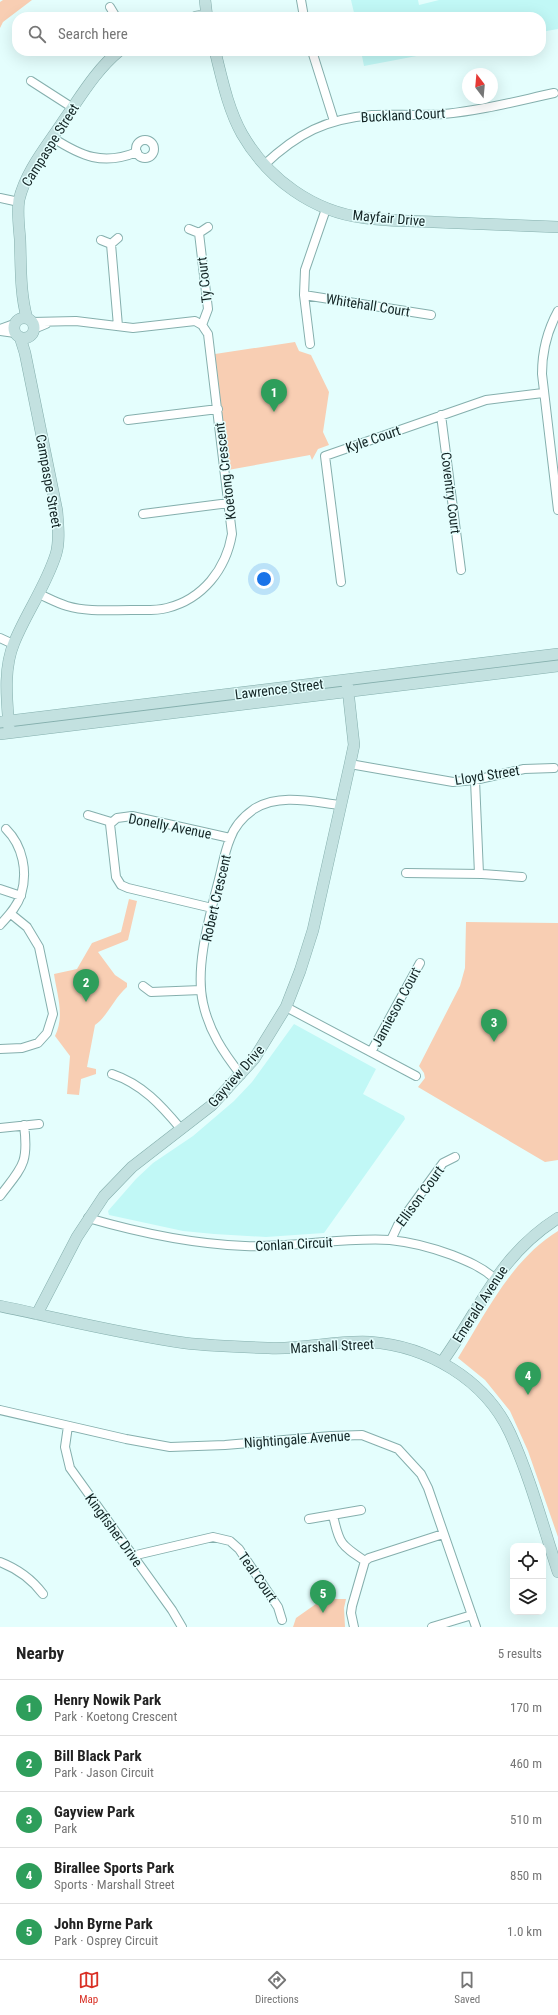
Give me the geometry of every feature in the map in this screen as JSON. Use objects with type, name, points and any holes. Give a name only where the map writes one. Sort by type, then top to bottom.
[{"type":"street","points":[[204,12],[205,0]]},
{"type":"street","points":[[301,0],[303,12]]},
{"type":"street","points":[[110,7],[113,12]]},
{"type":"street","name":"Campaspe Street","points":[[5,733],[4,722],[7,682],[13,644],[39,594],[56,554],[58,534],[57,511],[25,353],[19,202],[25,180],[98,71],[114,56]]},
{"type":"street","name":"Mayfair Drive","points":[[216,56],[231,108],[242,134],[264,165],[280,182],[302,197],[326,209],[364,218],[558,227]]},
{"type":"street","points":[[314,56],[334,121]]},
{"type":"street","points":[[31,81],[73,108]]},
{"type":"street","name":"Buckland Court","points":[[264,165],[281,149],[299,136],[334,121],[373,115],[441,114],[464,111],[554,93]]},
{"type":"street","points":[[53,138],[76,153],[93,158],[115,158],[137,152]]},
{"type":"street","points":[[0,198],[19,202]]},
{"type":"street","points":[[310,344],[304,295],[305,270],[326,209]]},
{"type":"street","points":[[189,229],[199,233],[208,227]]},
{"type":"street","name":"Ty Court","points":[[199,233],[208,309],[202,325]]},
{"type":"street","points":[[111,244],[118,238]]},
{"type":"street","points":[[101,240],[111,244]]},
{"type":"street","points":[[111,244],[118,326]]},
{"type":"street","name":"Whitehall Court","points":[[304,295],[431,315]]},
{"type":"street","points":[[558,311],[555,323],[542,354],[543,393],[555,459],[558,510]]},
{"type":"street","points":[[0,330],[53,322],[76,321],[133,328],[195,322],[202,325]]},
{"type":"street","name":"Koetong Crescent","points":[[39,594],[67,606],[85,610],[152,610],[167,608],[183,602],[207,585],[218,573],[225,559],[232,534],[208,334],[202,325]]},
{"type":"street","name":"Kyle Court","points":[[341,582],[325,456],[486,400],[543,393]]},
{"type":"street","points":[[128,420],[218,409]]},
{"type":"street","name":"Coventry Court","points":[[441,415],[461,570]]},
{"type":"street","points":[[143,514],[229,503]]},
{"type":"street","points":[[0,638],[13,644]]},
{"type":"street","name":"Lawrence Street","points":[[5,733],[348,686],[558,654]]},
{"type":"street","name":"Lawrence Street","points":[[4,722],[348,686],[558,666]]},
{"type":"street","name":"Gayview Drive","points":[[37,1314],[88,1218],[104,1196],[132,1167],[212,1105],[241,1075],[268,1039],[286,1007],[300,971],[313,930],[354,744],[348,686]]},
{"type":"street","name":"Lloyd Street","points":[[350,764],[453,782],[475,780],[524,769],[554,768]]},
{"type":"street","points":[[475,780],[479,874]]},
{"type":"street","name":"Robert Crescent","points":[[241,1075],[223,1052],[213,1035],[207,1019],[201,990],[202,963],[212,908],[230,838],[246,815],[267,803],[291,800],[340,805]]},
{"type":"street","name":"Donelly Avenue","points":[[88,814],[111,822]]},
{"type":"street","name":"Donelly Avenue","points":[[212,908],[128,888],[121,884],[116,877],[110,827],[111,822],[117,818],[132,816],[230,838]]},
{"type":"street","points":[[0,925],[11,914],[21,896],[23,867],[22,854],[16,839],[6,829]]},
{"type":"street","points":[[406,873],[479,874],[522,878]]},
{"type":"street","points":[[0,889],[21,896]]},
{"type":"street","points":[[0,1049],[22,1048],[38,1043],[47,1033],[53,1014],[40,947],[27,927],[11,914]]},
{"type":"street","name":"Jamieson Court","points":[[371,1052],[420,962]]},
{"type":"street","points":[[143,986],[151,992],[201,990]]},
{"type":"street","name":"Jamieson Court","points":[[286,1007],[416,1076]]},
{"type":"street","points":[[112,1074],[129,1080],[142,1089],[161,1105],[182,1129]]},
{"type":"street","points":[[0,1128],[39,1124]]},
{"type":"street","points":[[0,1196],[25,1160],[27,1146],[24,1126]]},
{"type":"street","name":"Ellison Court","points":[[390,1240],[398,1225],[444,1163],[455,1157]]},
{"type":"street","name":"Conlan Circuit","points":[[88,1218],[146,1234],[190,1241],[246,1246],[390,1240],[440,1251],[478,1266],[494,1278]]},
{"type":"street","name":"Emerald Avenue","points":[[442,1362],[494,1278],[514,1254],[530,1239],[558,1218]]},
{"type":"street","name":"Marshall Street","points":[[0,1306],[106,1330],[186,1343],[271,1349],[369,1342],[410,1350],[442,1362],[473,1384],[495,1409],[509,1432],[558,1572]]},
{"type":"street","name":"Nightingale Avenue","points":[[0,1410],[155,1445],[183,1447],[362,1435],[398,1449],[421,1474],[428,1488],[476,1627]]},
{"type":"street","name":"Kingfisher Drive","points":[[68,1426],[65,1447],[70,1468],[172,1610],[182,1627]]},
{"type":"street","points":[[309,1519],[361,1510]]},
{"type":"street","points":[[333,1515],[337,1534],[341,1543],[346,1549],[365,1561]]},
{"type":"street","points":[[354,1627],[351,1613],[352,1606],[365,1561],[369,1558],[443,1534]]},
{"type":"street","name":"Teal Court","points":[[132,1556],[213,1537],[230,1541],[239,1550],[278,1607],[282,1620]]},
{"type":"street","points":[[0,1562],[14,1568],[26,1576],[43,1594]]},
{"type":"street","points":[[432,1627],[472,1615]]},
{"type":"shaded area","points":[[3,0],[32,0],[16,12],[12,12],[12,15],[3,22],[0,28],[0,2]]},
{"type":"shaded area","points":[[351,0],[418,0],[419,5],[439,0],[558,0],[558,29],[546,31],[546,12],[354,12]]},
{"type":"shaded area","points":[[362,56],[417,56],[364,66]]},
{"type":"shaded area","points":[[295,342],[299,351],[311,355],[329,392],[323,432],[329,445],[318,449],[312,460],[310,455],[228,470],[215,354]]},
{"type":"shaded area","points":[[129,899],[137,901],[128,940],[98,952],[115,975],[127,983],[127,987],[118,996],[104,1017],[95,1025],[87,1067],[96,1069],[96,1074],[81,1079],[79,1095],[67,1094],[70,1056],[55,1036],[58,1028],[60,1013],[54,974],[77,969],[92,943],[121,932]]},
{"type":"shaded area","points":[[466,922],[558,923],[558,1160],[545,1162],[418,1087],[425,1078],[424,1073],[419,1066],[460,986],[465,968]]},
{"type":"shaded area","points":[[294,1024],[376,1069],[363,1094],[404,1116],[405,1119],[324,1233],[266,1237],[214,1234],[183,1231],[109,1215],[108,1211],[136,1179],[153,1163],[193,1136],[234,1101],[252,1082]]},
{"type":"shaded area","points":[[558,1231],[558,1537],[528,1451],[510,1411],[485,1380],[458,1358],[501,1288],[513,1272],[541,1243]]},
{"type":"shaded area","points":[[323,1599],[346,1599],[344,1608],[345,1627],[293,1627],[296,1618]]},
{"type":"place","name":"Henry Nowik Park","points":[[274,412]]},
{"type":"place","name":"Bill Black Park","points":[[86,1002]]},
{"type":"place","name":"Gayview Park","points":[[494,1042]]},
{"type":"place","name":"Birallee Sports Park","points":[[528,1395]]},
{"type":"place","name":"John Byrne Park","points":[[323,1613]]}]
